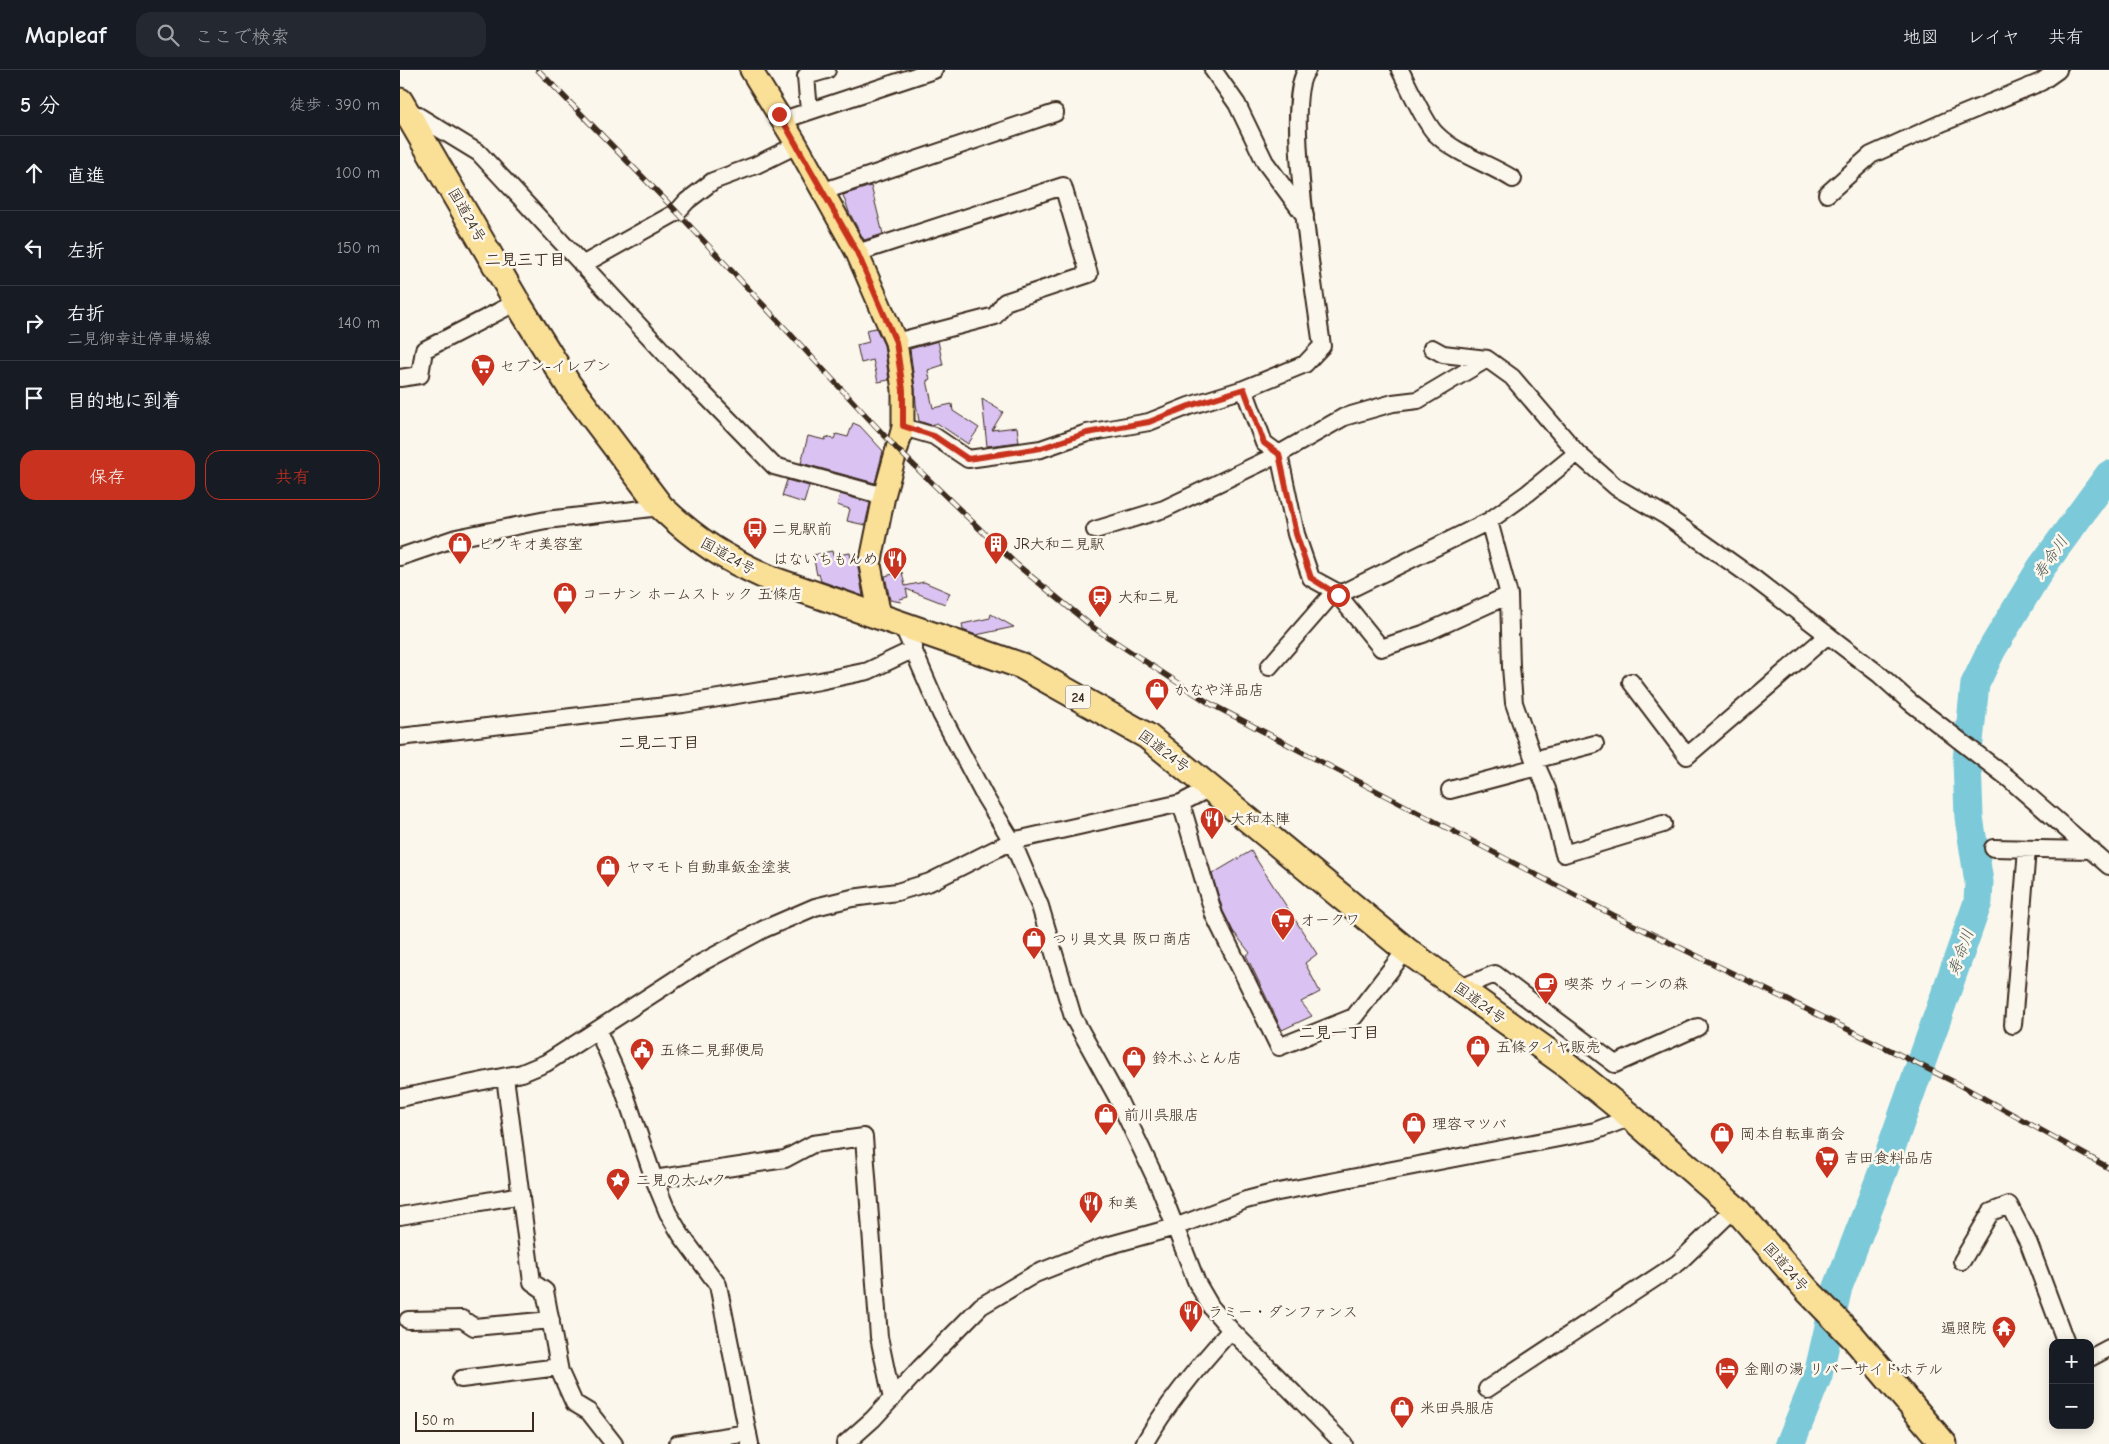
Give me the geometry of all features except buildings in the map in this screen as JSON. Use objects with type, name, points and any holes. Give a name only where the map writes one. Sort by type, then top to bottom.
[{"type":"highway","name":"国道24号","points":[[403,104],[517,302],[568,384],[661,507],[697,540],[732,562],[771,579],[1022,666],[1147,736],[1212,787],[1406,950],[1567,1065],[1631,1117],[1735,1208],[1808,1292],[1854,1338],[1944,1444]]},
{"type":"main road","points":[[751,70],[798,145],[857,252],[896,342],[903,390],[903,426],[884,496],[870,565],[891,620]]},
{"type":"street","points":[[809,111],[806,76],[827,70]]},
{"type":"street","points":[[783,120],[934,70]]},
{"type":"street","points":[[1213,70],[1237,104],[1265,162],[1306,218]]},
{"type":"street","points":[[903,426],[934,436],[968,459],[1041,448],[1087,433],[1149,422],[1189,406],[1244,389],[1305,364],[1322,346],[1298,151],[1297,104],[1303,75],[1307,70]]},
{"type":"street","points":[[1400,70],[1435,133],[1454,149],[1498,169],[1513,179]]},
{"type":"street","points":[[1827,194],[1871,155],[1944,122],[2041,82],[2058,70]]},
{"type":"street","points":[[403,104],[479,153],[670,359],[774,466],[884,496]]},
{"type":"street","points":[[824,191],[1055,113]]},
{"type":"street","points":[[582,265],[677,212],[687,201],[713,181],[756,165],[798,145]]},
{"type":"street","points":[[857,252],[1063,186],[1089,274],[1005,302],[995,316],[896,342]]},
{"type":"street","points":[[400,378],[420,375],[424,350],[517,302]]},
{"type":"street","points":[[1432,348],[1443,354],[1487,359],[1512,377],[1577,454],[1616,487],[1666,516],[1828,635],[2008,778],[2109,866]]},
{"type":"street","points":[[1095,530],[1164,509],[1279,454],[1344,417],[1393,403],[1418,400],[1487,359]]},
{"type":"street","points":[[1244,389],[1264,443],[1279,454],[1296,534],[1311,578],[1337,593],[1381,648],[1423,634],[1509,596]]},
{"type":"street","points":[[1269,667],[1337,593],[1489,521],[1577,454]]},
{"type":"street","points":[[400,557],[456,538],[546,520],[661,507]]},
{"type":"street","points":[[1489,521],[1509,596],[1514,703],[1535,763],[1547,789],[1564,854],[1663,824]]},
{"type":"street","points":[[891,620],[914,649],[941,714],[984,797],[1012,841],[1040,906],[1073,1016],[1117,1097],[1160,1188],[1197,1282],[1211,1307],[1231,1330],[1344,1444]]},
{"type":"street","points":[[1632,682],[1687,756],[1828,635]]},
{"type":"street","points":[[400,737],[684,704],[810,683],[868,671],[914,649]]},
{"type":"street","points":[[1450,790],[1595,744]]},
{"type":"street","points":[[400,1098],[522,1073],[546,1063],[699,964],[764,929],[815,907],[852,898],[897,892],[930,882],[1012,841],[1181,803],[1212,787]]},
{"type":"street","points":[[1181,803],[1214,915],[1279,1047],[1354,1017],[1406,950]]},
{"type":"street","points":[[1993,848],[2092,850]]},
{"type":"street","points":[[2013,1025],[2028,849]]},
{"type":"street","points":[[1460,988],[1495,974],[1615,1064],[1698,1026]]},
{"type":"street","points":[[598,1031],[623,1088],[654,1179],[668,1213],[681,1235],[718,1285],[749,1439],[677,1444]]},
{"type":"street","points":[[505,1077],[532,1282],[545,1291],[559,1367],[574,1403],[589,1412],[614,1444]]},
{"type":"street","points":[[845,1444],[873,1419],[981,1306],[1035,1274],[1103,1247],[1175,1227],[1246,1200],[1273,1193],[1595,1131],[1631,1117]]},
{"type":"street","points":[[654,1179],[785,1159],[813,1144],[864,1137],[879,1336],[892,1399]]},
{"type":"street","points":[[400,1216],[521,1195]]},
{"type":"street","points":[[1962,1261],[1991,1212],[2009,1204],[2029,1244],[2065,1339]]},
{"type":"street","points":[[1487,1389],[1678,1263],[1735,1208]]},
{"type":"street","points":[[408,1320],[462,1320],[474,1327],[551,1320]]},
{"type":"street","points":[[1144,1444],[1162,1413],[1179,1390],[1231,1330]]},
{"type":"street","points":[[2094,1356],[2109,1348]]},
{"type":"street","points":[[461,1379],[559,1367]]},
{"type":"waterway","name":"寿命川","points":[[1790,1444],[1818,1375],[1838,1287],[1883,1171],[1978,902],[1979,882],[1969,817],[1967,760],[1975,684],[1992,649],[2041,568],[2109,475]]},
{"type":"railway","points":[[538,70],[677,212],[897,449],[1016,564],[1094,628],[1209,703],[1613,915],[1956,1083],[2109,1168]]},
{"type":"place","name":"セブン-イレブン","points":[[483,387]]},
{"type":"place","name":"二見駅前","points":[[755,550]]},
{"type":"place","name":"ピノキオ美容室","points":[[460,565]]},
{"type":"place","name":"JR大和二見駅","points":[[996,565]]},
{"type":"place","name":"はないちもんめ","points":[[895,580]]},
{"type":"place","name":"コーナン ホームストック 五條店","points":[[565,615]]},
{"type":"place","name":"大和二見","points":[[1100,618]]},
{"type":"place","name":"かなや洋品店","points":[[1157,711]]},
{"type":"place","name":"大和本陣","points":[[1212,840]]},
{"type":"place","name":"ヤマモト自動車鈑金塗装","points":[[608,888]]},
{"type":"place","name":"オークワ","points":[[1283,941]]},
{"type":"place","name":"つり具文具 阪口商店","points":[[1034,960]]},
{"type":"place","name":"喫茶 ウィーンの森","points":[[1546,1005]]},
{"type":"place","name":"五條タイヤ販売","points":[[1478,1068]]},
{"type":"place","name":"五條二見郵便局","points":[[642,1071]]},
{"type":"place","name":"鈴木ふとん店","points":[[1134,1079]]},
{"type":"place","name":"前川呉服店","points":[[1106,1136]]},
{"type":"place","name":"理容マツバ","points":[[1414,1145]]},
{"type":"place","name":"岡本自転車商会","points":[[1722,1155]]},
{"type":"place","name":"吉田食料品店","points":[[1827,1179]]},
{"type":"place","name":"二見の大ムク","points":[[618,1201]]},
{"type":"place","name":"和美","points":[[1091,1224]]},
{"type":"place","name":"ラミー・ダンファンス","points":[[1191,1333]]},
{"type":"place","name":"遍照院","points":[[2004,1349]]},
{"type":"place","name":"金剛の湯 リバーサイドホテル","points":[[1727,1390]]},
{"type":"place","name":"米田呉服店","points":[[1402,1429]]},
{"type":"district","name":"二見三丁目","points":[[525,259]]},
{"type":"district","name":"二見二丁目","points":[[659,742]]},
{"type":"district","name":"二見一丁目","points":[[1339,1032]]},
{"type":"route","points":[[779,114],[857,252],[885,314],[896,342],[900,364],[903,390],[903,426],[934,436],[968,459],[1041,448],[1087,433],[1149,422],[1189,406],[1244,389],[1264,443],[1279,454],[1296,534],[1311,578],[1335,591],[1338,595]]}]
